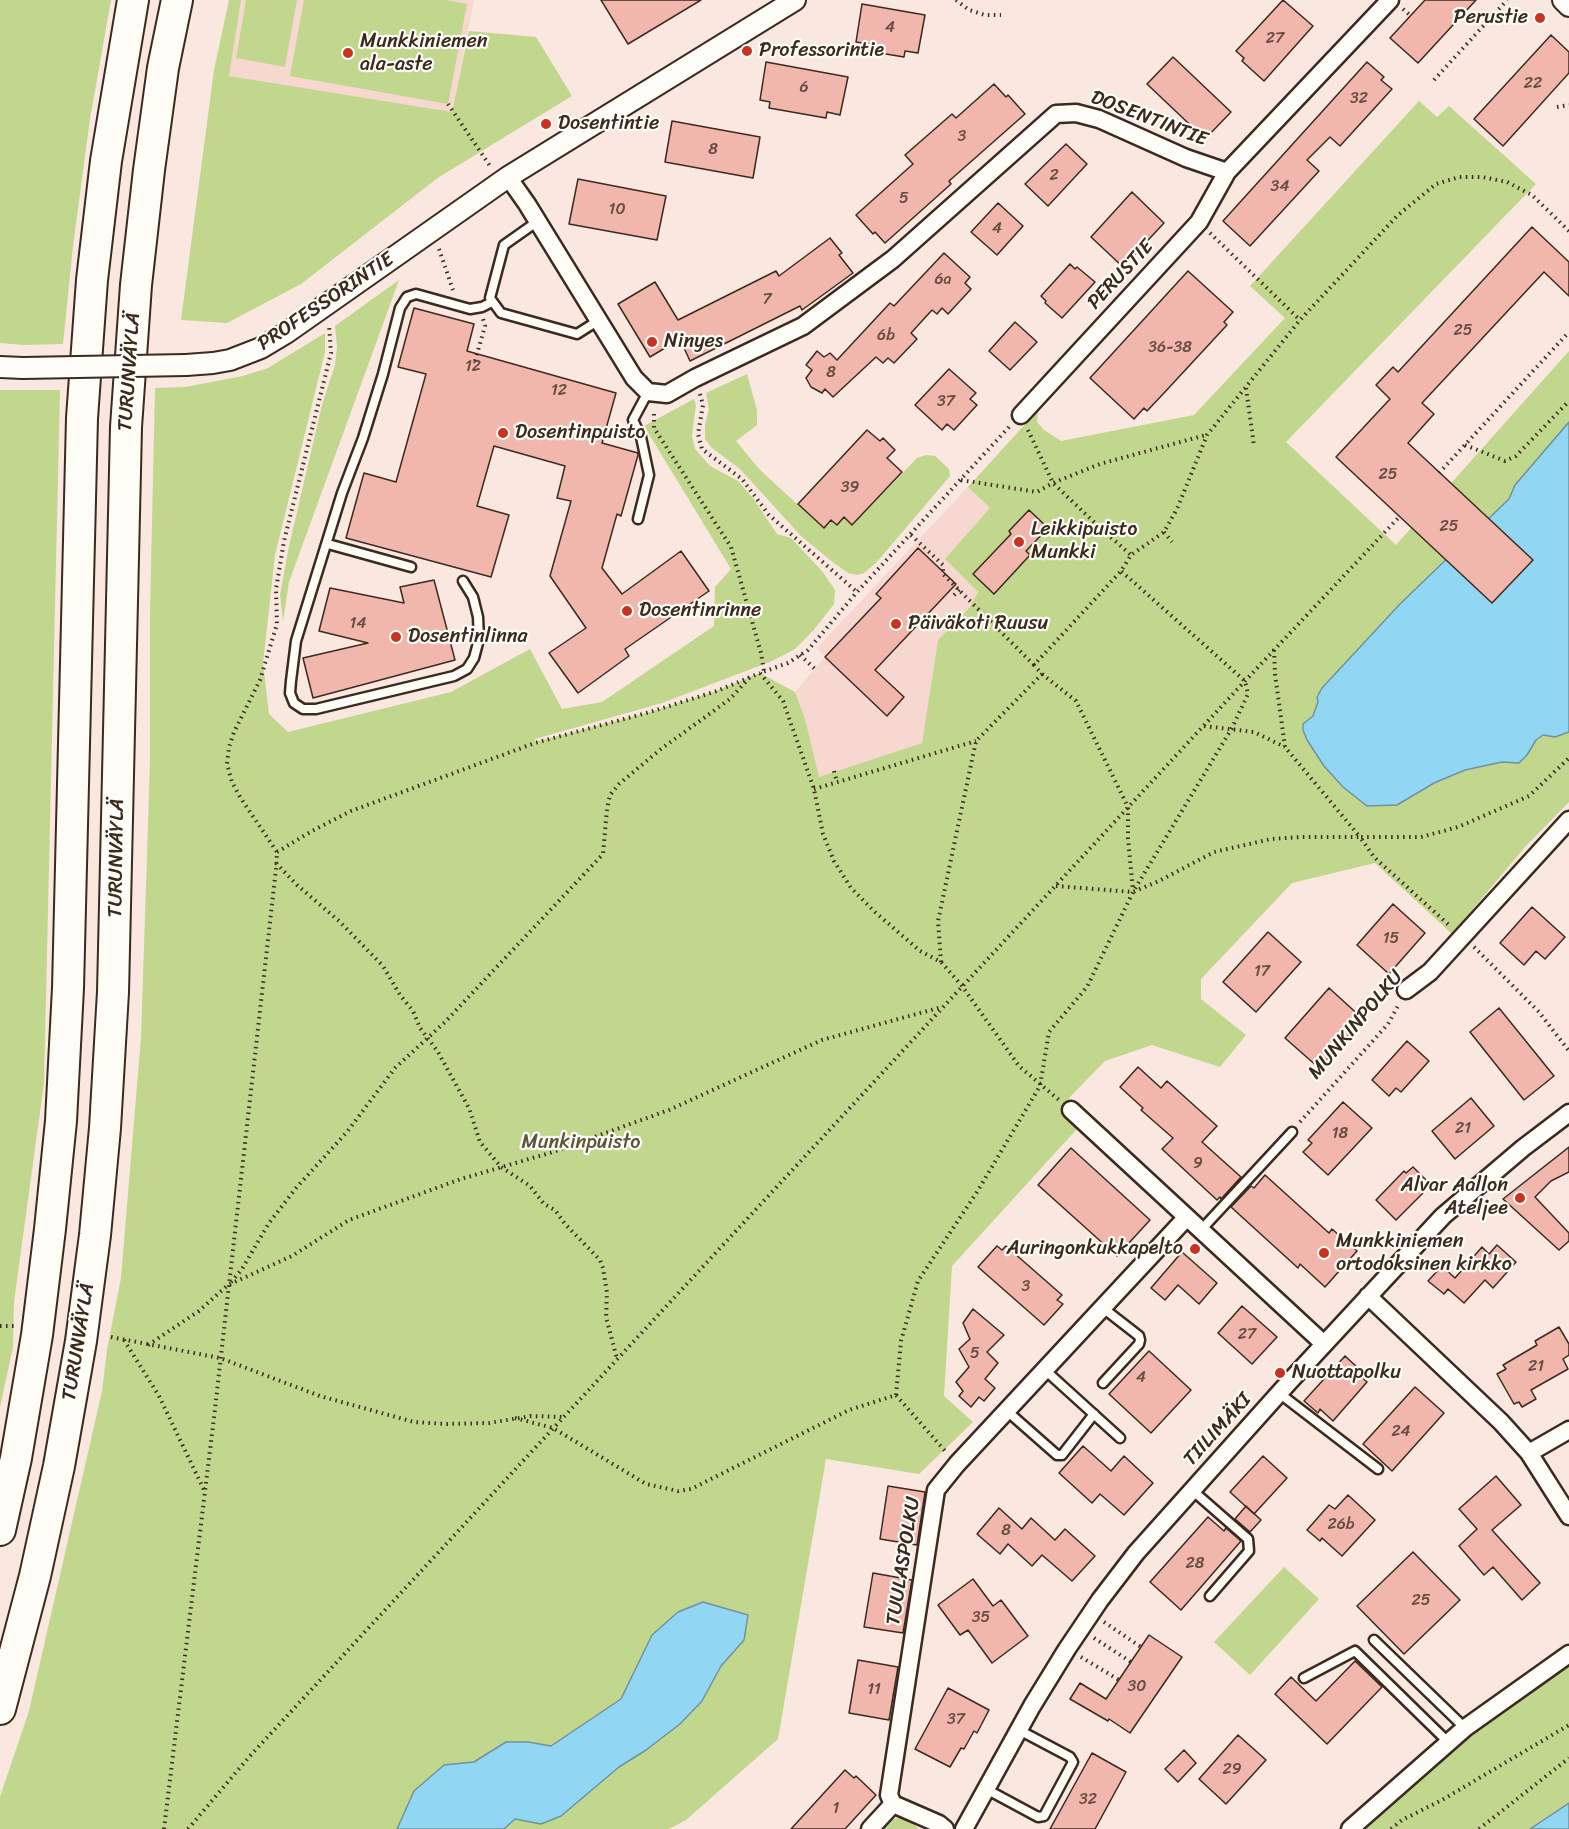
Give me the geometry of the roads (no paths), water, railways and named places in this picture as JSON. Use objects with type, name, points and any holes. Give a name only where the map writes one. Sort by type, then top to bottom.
[{"type":"highway","points":[[0,1530],[16,1458],[37,1335],[61,1121],[68,988],[82,418],[92,280],[105,173],[121,61],[133,0]]},
{"type":"highway","name":"TURUNVÄYLÄ","points":[[0,1709],[35,1576],[59,1466],[81,1341],[95,1235],[105,1128],[113,992],[120,628],[127,415],[136,285],[149,170],[163,68],[177,0]]},
{"type":"street","name":"PROFESSORINTIE","points":[[0,367],[213,363],[230,360],[261,348],[286,333],[508,177],[795,0]]},
{"type":"street","points":[[1563,0],[1569,6]]},
{"type":"street","name":"PERUSTIE","points":[[1021,415],[1199,222],[1227,172],[1396,4]]},
{"type":"street","name":"DOSENTINTIE","points":[[648,392],[667,394],[802,326],[893,259],[1056,114],[1076,113],[1099,118],[1186,158],[1227,172]]},
{"type":"street","points":[[508,177],[538,221],[634,378],[648,392]]},
{"type":"street","name":"MUNKINPOLKU","points":[[1406,990],[1430,972],[1569,820]]},
{"type":"street","points":[[1071,1110],[1324,1344]]},
{"type":"street","name":"TIILIMÄKI","points":[[964,1829],[1067,1649],[1136,1553],[1443,1216],[1523,1148],[1569,1113]]},
{"type":"street","name":"TUULASPOLKU","points":[[893,1804],[889,1795],[936,1490],[957,1464],[1186,1218]]},
{"type":"street","points":[[1368,1296],[1501,1422],[1528,1453],[1569,1516]]},
{"type":"street","points":[[1528,1453],[1569,1430]]},
{"type":"street","points":[[1350,1829],[1465,1728],[1569,1654]]},
{"type":"street","points":[[870,1829],[893,1804],[939,1824],[945,1829]]},
{"type":"lane","points":[[538,221],[504,245],[490,298],[492,302],[501,313],[577,334],[599,320]]},
{"type":"lane","points":[[463,581],[473,597],[478,617],[479,639],[474,658],[467,669],[454,676],[316,709],[303,709],[294,703],[290,693],[296,641],[342,493],[363,438],[383,374],[400,308],[407,297],[416,294],[470,309],[492,302]]},
{"type":"lane","points":[[638,519],[649,476],[641,437],[633,420],[648,392]]},
{"type":"lane","points":[[328,544],[411,567]]},
{"type":"lane","points":[[1200,1231],[1292,1132]]},
{"type":"lane","points":[[1103,1308],[1139,1336],[1140,1340],[1139,1344],[1103,1383]]},
{"type":"lane","points":[[1045,1370],[1120,1438]]},
{"type":"lane","points":[[1280,1393],[1378,1469]]},
{"type":"lane","points":[[1007,1411],[1057,1455],[1062,1455],[1094,1414]]},
{"type":"lane","points":[[1192,1490],[1248,1539],[1249,1551],[1210,1596]]},
{"type":"lane","points":[[1374,1640],[1465,1728]]},
{"type":"lane","points":[[1304,1678],[1355,1651],[1448,1742]]},
{"type":"lane","points":[[986,1789],[1038,1817],[1044,1816],[1073,1762],[1070,1757],[1019,1730]]},
{"type":"water","points":[[1569,422],[1569,732],[1555,737],[1543,735],[1536,740],[1519,763],[1502,762],[1465,770],[1434,783],[1397,805],[1367,806],[1343,787],[1324,766],[1307,740],[1303,724],[1313,716],[1318,702],[1317,697],[1322,688],[1400,604],[1509,499],[1515,485]]},
{"type":"water","points":[[703,1602],[748,1615],[744,1640],[721,1666],[702,1701],[680,1724],[619,1767],[561,1816],[541,1824],[515,1819],[504,1829],[397,1829],[414,1791],[444,1765],[474,1762],[506,1742],[528,1742],[551,1746],[621,1699],[652,1635],[678,1612]]},
{"type":"water","points":[[1569,1803],[1569,1829],[1530,1829]]},
{"type":"place","name":"Perustie","points":[[1540,18]]},
{"type":"place","name":"Professorintie","points":[[747,51]]},
{"type":"place","name":"Munkkiniemen ala-aste","points":[[348,53]]},
{"type":"place","name":"Dosentintie","points":[[546,124]]},
{"type":"place","name":"Ninyes","points":[[652,342]]},
{"type":"place","name":"Dosentinpuisto","points":[[503,433]]},
{"type":"place","name":"Leikkipuisto Munkki","points":[[1019,542]]},
{"type":"place","name":"Dosentinrinne","points":[[627,611]]},
{"type":"place","name":"Päiväkoti Ruusu","points":[[896,624]]},
{"type":"place","name":"Dosentinlinna","points":[[396,637]]},
{"type":"place","name":"Alvar Aallon Ateljee","points":[[1520,1198]]},
{"type":"place","name":"Auringonkukkapelto","points":[[1195,1249]]},
{"type":"place","name":"Munkkiniemen ortodoksinen kirkko","points":[[1324,1253]]},
{"type":"place","name":"Nuottapolku","points":[[1280,1373]]},
{"type":"park label","name":"Munkinpuisto","points":[[581,1143]]}]
